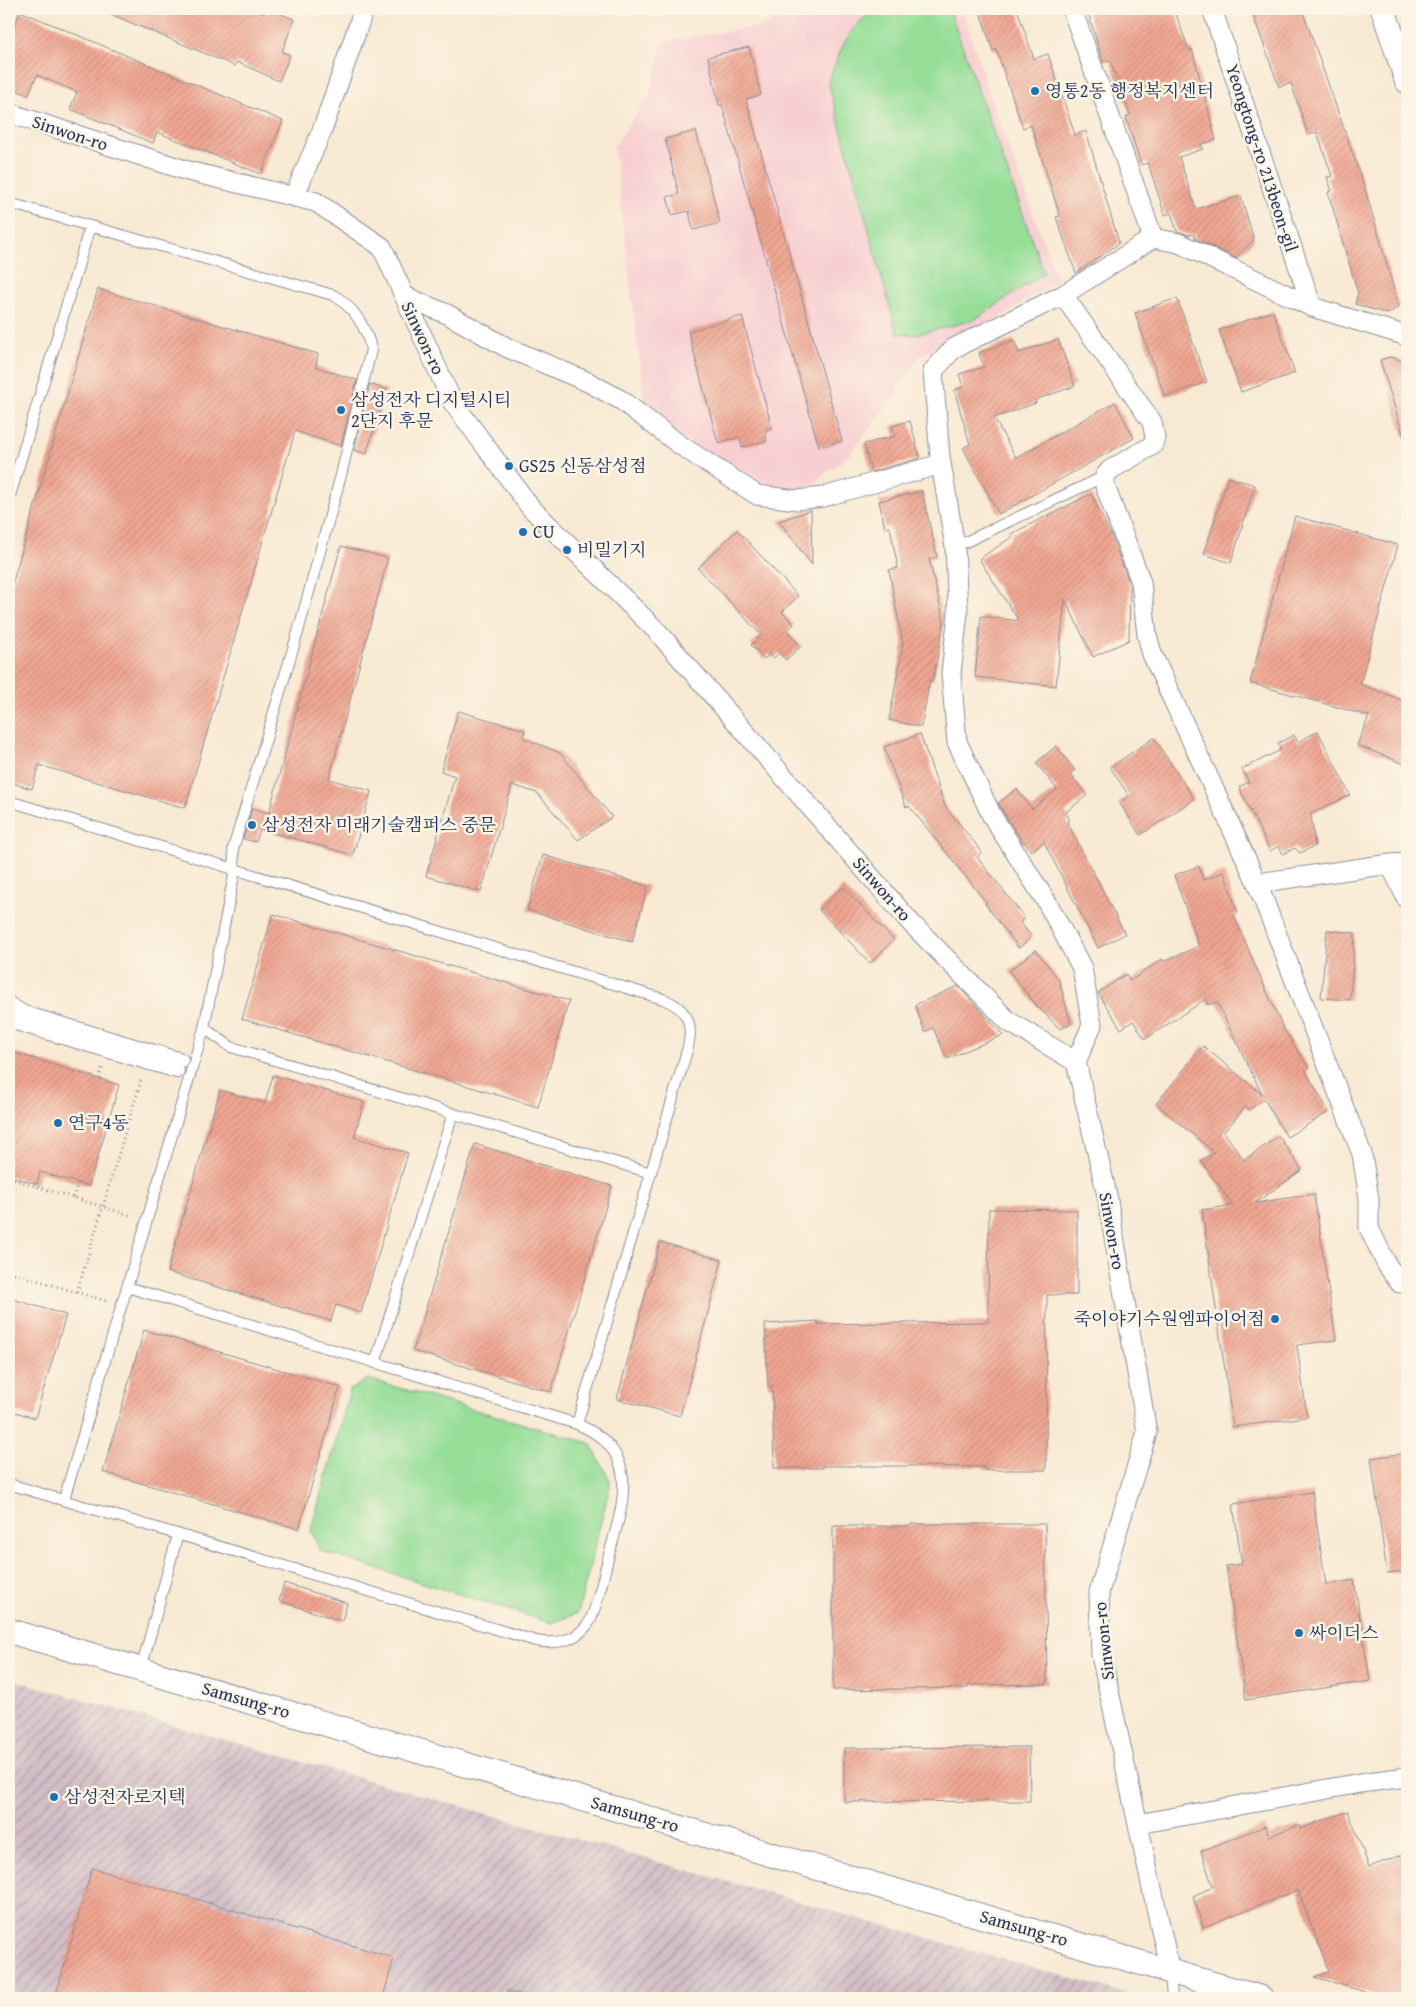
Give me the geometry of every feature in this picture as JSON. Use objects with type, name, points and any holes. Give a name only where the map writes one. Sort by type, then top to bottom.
[{"type":"street","points":[[294,197],[324,128],[364,9]]},
{"type":"street","points":[[1072,9],[1153,238]]},
{"type":"street","name":"Yeongtong-ro 213beon-gil","points":[[1212,9],[1312,307]]},
{"type":"street","points":[[1383,9],[1407,81]]},
{"type":"street","name":"Sinwon-ro","points":[[9,113],[188,171],[316,202],[382,247],[452,401],[531,508],[657,631],[911,923],[1008,1021],[1076,1062],[1107,1195],[1147,1432],[1099,1592],[1101,1655],[1170,1971]]},
{"type":"street","points":[[1076,1062],[1092,1025],[1082,968],[1048,904],[992,816],[957,742],[951,673],[958,613],[955,546],[941,464],[933,371],[954,348],[1063,295],[1153,238],[1179,243],[1312,307],[1407,336]]},
{"type":"street","points":[[1063,295],[1152,422],[1153,445],[1110,470],[1105,476],[1105,486],[1141,582],[1147,635],[1152,654],[1256,883],[1362,1154],[1370,1199],[1369,1228],[1387,1265],[1400,1283],[1407,1283]]},
{"type":"street","points":[[404,296],[447,314],[506,348],[588,382],[621,400],[680,445],[757,495],[797,500],[823,498],[941,464]]},
{"type":"street","points":[[1256,883],[1398,864],[1407,899]]},
{"type":"street","points":[[9,1004],[36,1016],[179,1065],[9,1021]]},
{"type":"street","name":"Samsung-ro","points":[[9,1630],[1170,1971],[1216,1991],[1261,1998]]},
{"type":"street","points":[[1138,1824],[1360,1783],[1407,1777]]},
{"type":"lane","points":[[9,203],[333,295],[348,305],[370,342],[370,357],[341,475],[298,632],[233,849],[235,870],[204,1028],[64,1499]]},
{"type":"lane","points":[[9,499],[90,226]]},
{"type":"lane","points":[[955,546],[1105,476]]},
{"type":"lane","points":[[9,801],[663,999],[680,1008],[689,1021],[690,1038],[577,1424]]},
{"type":"lane","points":[[204,1028],[231,1047],[651,1173]]},
{"type":"lane","points":[[375,1363],[454,1113]]},
{"type":"lane","points":[[9,1484],[536,1641],[553,1643],[566,1641],[585,1628],[593,1614],[624,1496],[622,1470],[612,1450],[596,1434],[577,1424],[127,1287]]},
{"type":"lane","points":[[141,1669],[178,1534]]},
{"type":"lane","name":"Sinwon-ro","points":[[1170,1971],[1172,1998]]},
{"type":"path","points":[[77,1292],[138,1090]]},
{"type":"path","points":[[9,1178],[132,1216]]},
{"type":"path","points":[[73,1198],[78,1183]]},
{"type":"path","points":[[9,1272],[106,1301]]},
{"type":"shaded area","points":[[804,9],[962,9],[996,114],[1058,280],[991,323],[919,356],[890,402],[848,456],[798,495],[732,468],[673,432],[644,400],[614,146],[650,94],[663,42],[762,26]]},
{"type":"shaded area","points":[[9,1679],[740,1885],[1141,1998],[9,1998]]},
{"type":"green space","points":[[882,9],[949,9],[1044,273],[974,320],[914,335],[897,333],[828,82],[847,38],[862,20]]},
{"type":"green space","points":[[368,1379],[590,1443],[611,1482],[578,1613],[551,1623],[320,1551],[311,1530],[350,1390]]},
{"type":"green space","points":[[506,1989],[540,1998],[504,1998]]},
{"type":"building","points":[[98,9],[251,9],[264,14],[267,9],[294,19],[282,52],[290,55],[279,81],[237,62],[235,66]]},
{"type":"building","points":[[979,9],[1017,9],[1034,59],[1048,54],[1075,135],[1086,131],[1119,243],[1076,273],[1056,217],[1060,216],[1031,125],[1023,128],[996,49],[993,51]]},
{"type":"building","points":[[1087,9],[1174,9],[1189,50],[1192,49],[1216,140],[1201,144],[1203,149],[1179,157],[1196,209],[1241,196],[1254,240],[1235,258],[1195,238],[1194,234],[1189,235],[1177,231],[1171,213],[1165,215],[1148,163],[1141,165],[1126,117],[1130,115],[1110,60],[1103,62]]},
{"type":"building","points":[[1263,9],[1302,9],[1363,183],[1399,307],[1388,314],[1355,304],[1358,293],[1328,192],[1332,191],[1327,177],[1332,176],[1317,132],[1308,135],[1291,83],[1279,87],[1252,12]]},
{"type":"building","points":[[20,11],[283,121],[261,174],[157,132],[153,143],[70,109],[77,92],[37,75],[28,95],[9,87],[9,40]]},
{"type":"building","points":[[749,47],[761,95],[746,99],[842,441],[819,447],[722,105],[719,105],[708,57]]},
{"type":"building","points":[[696,131],[720,223],[693,230],[689,211],[672,215],[667,197],[679,194],[665,139]]},
{"type":"building","points":[[98,289],[318,354],[316,367],[357,380],[341,446],[295,431],[185,808],[39,765],[32,789],[9,782],[9,595]]},
{"type":"building","points":[[1177,298],[1207,382],[1165,397],[1135,313]]},
{"type":"building","points":[[1273,311],[1295,373],[1241,392],[1219,330]]},
{"type":"building","points":[[742,316],[772,428],[765,430],[767,441],[742,447],[739,437],[718,443],[688,331]]},
{"type":"building","points":[[1058,339],[1075,386],[1035,400],[1036,403],[994,418],[1016,458],[1115,402],[1134,438],[999,514],[963,448],[970,444],[954,390],[963,387],[959,374],[984,367],[979,353],[1014,340],[1019,353]]},
{"type":"building","points":[[1390,357],[1407,362],[1407,436],[1404,437],[1380,360]]},
{"type":"building","points":[[370,384],[387,390],[366,454],[354,450]]},
{"type":"building","points":[[910,421],[920,458],[871,472],[864,444],[895,436],[892,426]]},
{"type":"building","points":[[1228,477],[1255,485],[1231,563],[1204,554]]},
{"type":"building","points":[[922,491],[937,557],[929,559],[944,622],[933,680],[930,680],[921,727],[889,720],[903,645],[889,570],[898,568],[890,527],[885,528],[879,501]]},
{"type":"building","points":[[1091,494],[1111,535],[1130,585],[1129,640],[1093,657],[1065,599],[1056,686],[975,677],[981,616],[1019,621],[979,559],[1012,537],[1011,534]]},
{"type":"building","points":[[811,510],[812,565],[779,521]]},
{"type":"building","points":[[1295,516],[1398,545],[1360,684],[1407,702],[1407,765],[1357,745],[1369,716],[1250,683]]},
{"type":"building","points":[[737,530],[798,596],[782,612],[794,624],[787,631],[801,646],[786,660],[779,653],[774,658],[769,654],[765,659],[751,645],[761,635],[698,568]]},
{"type":"building","points":[[341,546],[388,558],[329,779],[371,791],[353,855],[260,829],[256,842],[243,839],[252,808],[269,813]]},
{"type":"building","points":[[458,711],[525,730],[524,738],[560,753],[612,817],[578,840],[537,793],[512,785],[481,892],[426,876],[455,776],[441,771]]},
{"type":"building","points":[[1318,731],[1350,795],[1311,814],[1315,846],[1300,853],[1295,848],[1283,854],[1279,846],[1270,851],[1239,787],[1249,782],[1242,769],[1281,750],[1278,743],[1294,735],[1298,742]]},
{"type":"building","points":[[920,734],[945,806],[982,852],[977,857],[1025,918],[1020,922],[1032,937],[1019,948],[985,904],[987,903],[909,806],[906,807],[884,747]]},
{"type":"building","points":[[1154,738],[1194,799],[1140,835],[1119,802],[1129,796],[1110,767]]},
{"type":"building","points":[[1056,746],[1075,770],[1070,774],[1087,795],[1065,813],[1070,819],[1067,822],[1125,934],[1098,948],[1044,842],[1031,851],[1023,843],[998,803],[1017,789],[1032,809],[1057,789],[1036,763]]},
{"type":"building","points":[[543,855],[648,886],[632,942],[527,910]]},
{"type":"building","points":[[1199,866],[1203,880],[1224,872],[1238,913],[1234,915],[1254,963],[1284,1030],[1309,1068],[1305,1070],[1329,1112],[1287,1137],[1264,1099],[1249,1110],[1246,1106],[1224,1132],[1244,1160],[1279,1136],[1302,1170],[1255,1203],[1314,1194],[1336,1340],[1297,1345],[1307,1417],[1233,1427],[1202,1210],[1233,1205],[1201,1161],[1214,1152],[1156,1104],[1203,1046],[1262,1094],[1217,1002],[1208,1005],[1206,999],[1145,1039],[1133,1021],[1121,1029],[1098,993],[1126,974],[1130,981],[1162,959],[1164,961],[1199,946],[1174,875]]},
{"type":"building","points":[[843,887],[894,940],[870,963],[819,910]]},
{"type":"building","points":[[273,914],[569,1001],[538,1107],[242,1019]]},
{"type":"building","points":[[1327,930],[1355,933],[1350,1000],[1321,998]]},
{"type":"building","points":[[1036,950],[1059,980],[1071,1024],[1060,1029],[1036,1005],[1009,971]]},
{"type":"building","points":[[958,986],[1003,1035],[947,1059],[933,1028],[925,1032],[915,1005]]},
{"type":"building","name":"연구4동","points":[[9,1051],[119,1085],[89,1186],[40,1172],[37,1184],[9,1176]]},
{"type":"building","points":[[273,1075],[364,1102],[354,1137],[408,1153],[361,1313],[336,1305],[331,1321],[167,1272],[220,1090],[265,1103]]},
{"type":"building","points":[[475,1144],[612,1186],[551,1392],[413,1351]]},
{"type":"building","points":[[989,1209],[1077,1210],[1077,1295],[1047,1295],[1046,1470],[984,1470],[984,1467],[910,1466],[774,1468],[772,1386],[768,1387],[765,1324],[818,1321],[818,1324],[988,1322]]},
{"type":"building","points":[[660,1242],[722,1260],[680,1416],[617,1399]]},
{"type":"building","points":[[9,1298],[66,1315],[35,1418],[9,1410]]},
{"type":"building","points":[[144,1330],[340,1387],[299,1529],[103,1472]]},
{"type":"building","points":[[1407,1453],[1407,1571],[1387,1573],[1371,1458]]},
{"type":"building","name":"싸이더스","points":[[1312,1492],[1326,1585],[1354,1580],[1370,1681],[1246,1700],[1226,1566],[1242,1564],[1233,1504]]},
{"type":"building","points":[[911,1524],[1045,1524],[1047,1684],[968,1685],[968,1688],[833,1690],[833,1526],[911,1526]]},
{"type":"building","points":[[284,1583],[347,1603],[342,1621],[279,1601]]},
{"type":"building","points":[[1029,1747],[1030,1801],[844,1802],[844,1748]]},
{"type":"building","points":[[1348,1811],[1369,1867],[1407,1853],[1407,1998],[1386,1998],[1314,1977],[1329,1972],[1298,1890],[1203,1927],[1193,1896],[1213,1887],[1201,1851],[1265,1826],[1269,1836],[1299,1825],[1300,1829]]},
{"type":"building","points":[[92,1868],[394,1958],[383,1998],[55,1998]]},
{"type":"place","name":"영통2동 행정복지센터","points":[[1035,91]]},
{"type":"place","name":"삼성전자 디지털시티 2단지 후문","points":[[341,410]]},
{"type":"place","name":"GS25 신동삼성점","points":[[509,466]]},
{"type":"place","name":"CU","points":[[523,532]]},
{"type":"place","name":"비밀기지","points":[[567,550]]},
{"type":"place","name":"삼성전자 미래기술캠퍼스 중문","points":[[252,825]]},
{"type":"place","name":"연구4동","points":[[58,1123]]},
{"type":"place","name":"죽이야기수원엠파이어점","points":[[1275,1319]]},
{"type":"place","name":"싸이더스","points":[[1299,1633]]},
{"type":"place","name":"삼성전자로지텍","points":[[54,1797]]}]
